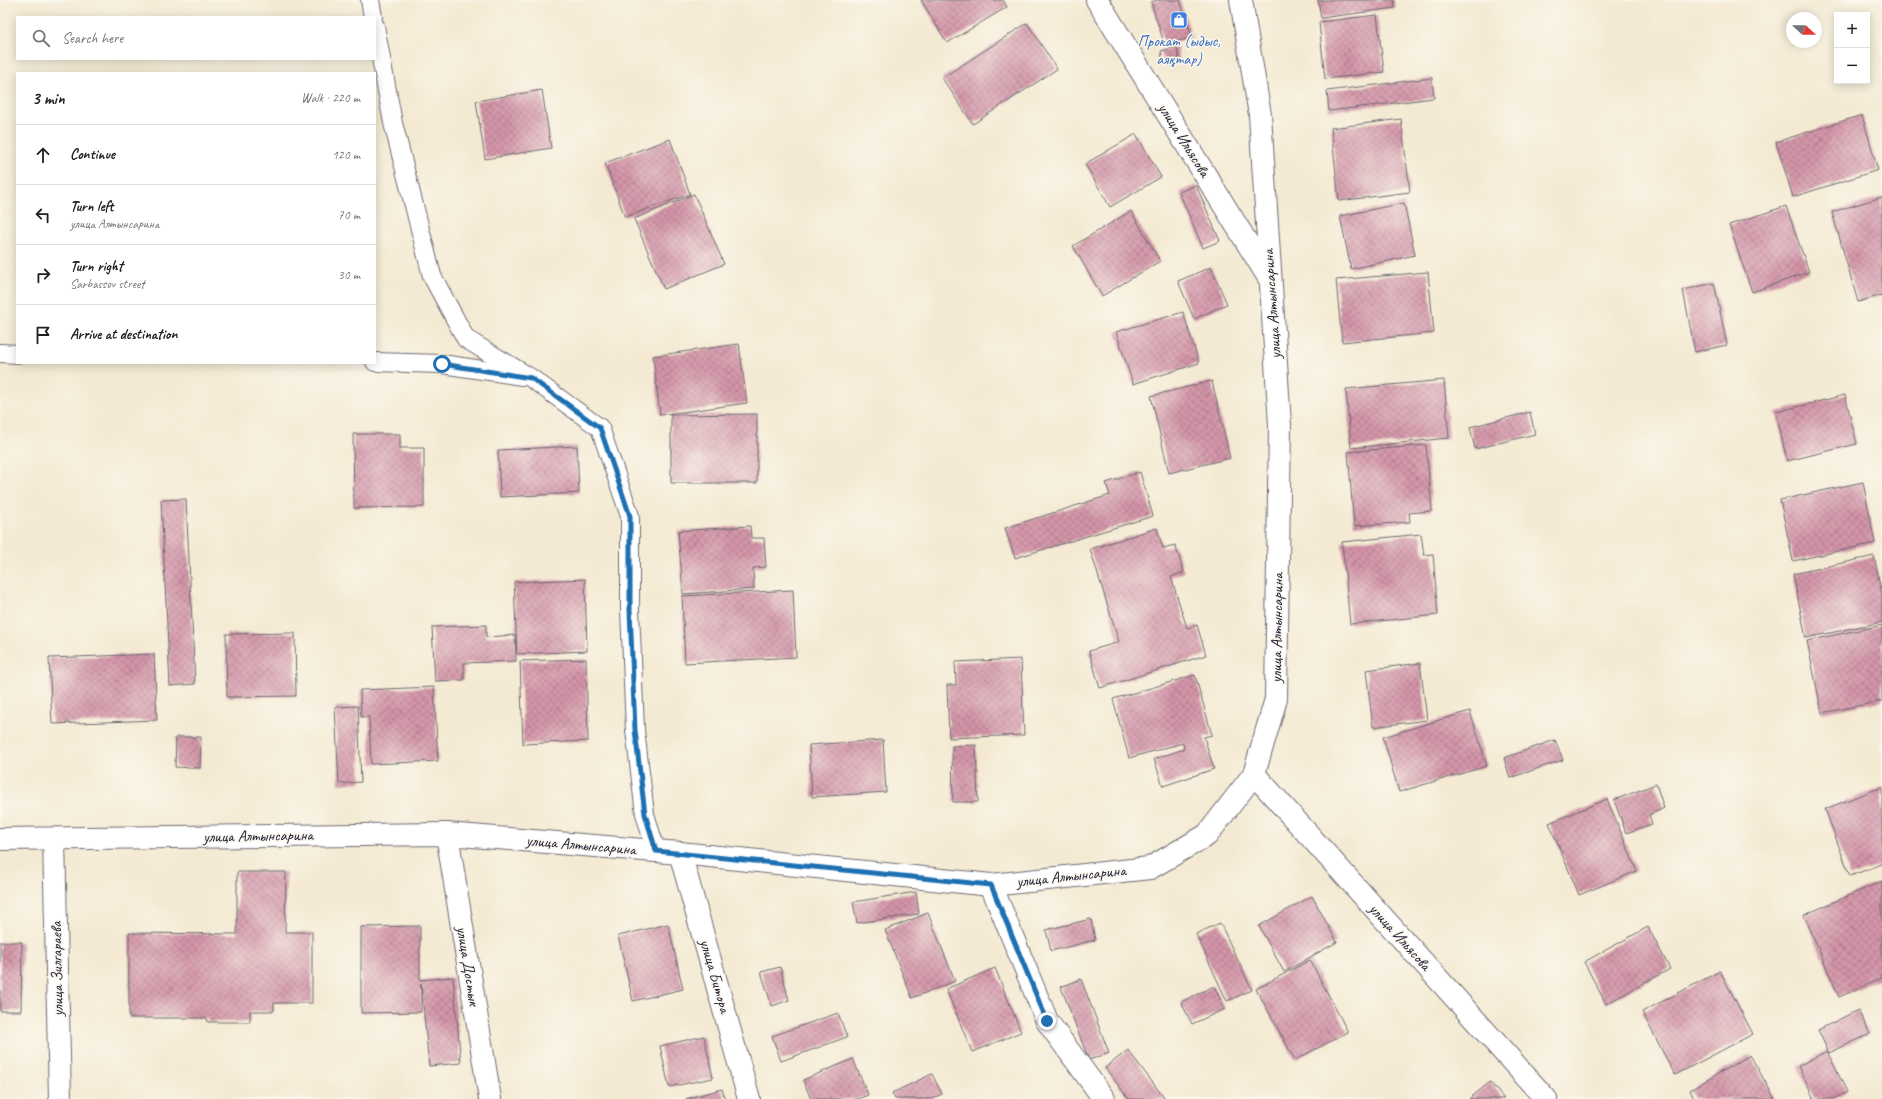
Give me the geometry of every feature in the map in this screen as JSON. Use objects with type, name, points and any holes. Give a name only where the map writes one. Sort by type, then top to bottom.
[{"type":"street","name":"улица Ильясова","points":[[1097,0],[1271,280]]},
{"type":"street","name":"улица Алтынсарина","points":[[0,839],[447,834],[680,853],[991,885],[1150,868],[1207,835],[1254,774],[1276,699],[1280,425],[1260,115],[1241,0]]},
{"type":"street","name":"улица Ильясова","points":[[1254,774],[1546,1099]]},
{"type":"street","name":"улица Достык","points":[[447,834],[490,1099]]},
{"type":"street","name":"улица Зилгараева","points":[[54,839],[60,1099]]},
{"type":"street","name":"улица Битора","points":[[680,853],[749,1099]]},
{"type":"street","points":[[991,885],[1047,1021],[1104,1099]]},
{"type":"lane","points":[[370,0],[373,16]]},
{"type":"lane","points":[[376,31],[393,123],[432,276],[466,339],[531,378],[600,428],[630,516],[630,610],[635,730],[645,814],[656,851]]},
{"type":"lane","points":[[0,354],[16,354]]},
{"type":"lane","points":[[376,362],[442,364],[531,378]]},
{"type":"building","points":[[921,0],[1003,0],[1007,7],[947,43]]},
{"type":"building","points":[[1157,0],[1180,0],[1192,37],[1165,46],[1151,2]]},
{"type":"building","points":[[1318,0],[1394,0],[1395,8],[1321,18]]},
{"type":"building","points":[[1377,15],[1384,72],[1325,79],[1319,22]]},
{"type":"building","points":[[1027,23],[1057,69],[973,124],[942,78]]},
{"type":"building","points":[[1177,47],[1179,60],[1163,63],[1161,51]]},
{"type":"building","points":[[1432,78],[1434,98],[1329,111],[1327,91]]},
{"type":"building","points":[[542,90],[551,148],[485,159],[476,101]]},
{"type":"building","points":[[1862,115],[1878,170],[1793,197],[1776,142]]},
{"type":"building","points":[[1401,119],[1410,192],[1339,201],[1331,128]]},
{"type":"building","points":[[1136,134],[1161,177],[1110,207],[1085,164]]},
{"type":"building","points":[[670,139],[690,194],[625,217],[605,163]]},
{"type":"building","points":[[1196,185],[1220,241],[1203,248],[1179,192]]},
{"type":"building","points":[[694,194],[724,264],[664,289],[634,219]]},
{"type":"building","points":[[1882,197],[1882,295],[1858,302],[1832,212]]},
{"type":"building","points":[[1404,203],[1415,255],[1351,269],[1340,216]]},
{"type":"building","points":[[1786,206],[1809,272],[1752,292],[1729,225]]},
{"type":"building","points":[[1131,211],[1160,261],[1102,296],[1073,246]]},
{"type":"building","points":[[1211,267],[1227,304],[1194,319],[1178,281]]},
{"type":"building","points":[[1428,272],[1434,333],[1342,342],[1336,280]]},
{"type":"building","points":[[1714,283],[1727,345],[1695,352],[1683,290]]},
{"type":"building","points":[[1183,312],[1199,363],[1133,384],[1116,332]]},
{"type":"building","points":[[739,344],[747,403],[660,415],[653,356]]},
{"type":"building","points":[[1444,380],[1449,438],[1351,448],[1346,389]]},
{"type":"building","points":[[1212,381],[1230,458],[1169,473],[1151,396]]},
{"type":"building","points":[[1845,395],[1857,444],[1787,461],[1776,412]]},
{"type":"building","points":[[1530,412],[1535,434],[1475,449],[1470,427]]},
{"type":"building","points":[[757,414],[757,483],[671,483],[671,415]]},
{"type":"building","points":[[353,434],[400,434],[400,448],[424,448],[424,507],[354,508]]},
{"type":"building","points":[[1426,445],[1432,511],[1409,513],[1410,522],[1354,526],[1348,452]]},
{"type":"building","points":[[577,446],[579,493],[500,497],[498,450]]},
{"type":"building","points":[[1140,472],[1153,516],[1015,558],[1005,528],[1110,495],[1106,483]]},
{"type":"building","points":[[1863,482],[1875,543],[1793,561],[1780,500]]},
{"type":"building","points":[[186,499],[195,684],[170,686],[161,500]]},
{"type":"building","points":[[750,526],[751,538],[764,538],[766,567],[753,568],[754,589],[683,594],[678,531]]},
{"type":"building","points":[[1157,528],[1163,548],[1175,545],[1184,572],[1171,577],[1187,628],[1197,625],[1206,655],[1100,688],[1089,651],[1119,642],[1090,549]]},
{"type":"building","points":[[1421,534],[1424,555],[1433,554],[1438,615],[1350,624],[1342,542]]},
{"type":"building","points":[[1874,556],[1882,595],[1882,622],[1806,638],[1793,574]]},
{"type":"building","points":[[585,579],[587,651],[517,654],[514,582]]},
{"type":"building","points":[[793,590],[796,657],[685,663],[682,596]]},
{"type":"building","points":[[486,625],[486,637],[515,635],[516,661],[464,663],[464,680],[435,681],[432,627]]},
{"type":"building","points":[[1882,625],[1882,701],[1822,713],[1807,641]]},
{"type":"building","points":[[295,633],[296,696],[227,697],[226,634]]},
{"type":"building","points":[[154,654],[157,720],[52,724],[49,658]]},
{"type":"building","points":[[586,659],[588,741],[523,744],[520,661]]},
{"type":"building","points":[[1021,659],[1024,735],[949,738],[947,685],[956,685],[955,662]]},
{"type":"building","points":[[1420,663],[1427,720],[1373,727],[1366,670]]},
{"type":"building","points":[[1195,675],[1212,735],[1204,737],[1214,769],[1163,786],[1154,759],[1184,749],[1183,743],[1129,758],[1113,699]]},
{"type":"building","points":[[434,687],[438,761],[371,764],[369,717],[361,717],[360,690]]},
{"type":"building","points":[[358,706],[361,782],[339,784],[335,707]]},
{"type":"building","points":[[1470,711],[1487,766],[1399,792],[1383,737]]},
{"type":"building","points":[[176,737],[201,737],[200,768],[175,767]]},
{"type":"building","points":[[883,740],[886,792],[812,797],[809,745]]},
{"type":"building","points":[[1555,740],[1563,760],[1510,778],[1504,758]]},
{"type":"building","points":[[976,745],[978,802],[953,802],[952,746]]},
{"type":"building","points":[[1656,784],[1664,808],[1649,815],[1652,824],[1626,833],[1614,800]]},
{"type":"building","points":[[1882,787],[1882,864],[1850,876],[1825,809]]},
{"type":"building","points":[[1607,799],[1637,871],[1579,895],[1549,823]]},
{"type":"building","points":[[237,872],[286,872],[285,932],[312,932],[312,1003],[274,1003],[274,1011],[250,1011],[250,1022],[208,1022],[207,1018],[129,1018],[129,933],[237,934]]},
{"type":"building","points":[[1882,881],[1882,978],[1839,997],[1804,915]]},
{"type":"building","points":[[916,892],[919,914],[857,923],[853,902]]},
{"type":"building","points":[[1312,896],[1337,942],[1284,972],[1259,926]]},
{"type":"building","points":[[928,913],[955,981],[912,998],[885,930]]},
{"type":"building","points":[[1091,919],[1095,940],[1051,951],[1046,930]]},
{"type":"building","points":[[1220,923],[1252,990],[1227,1001],[1196,934]]},
{"type":"building","points":[[668,924],[683,989],[633,1001],[618,936]]},
{"type":"building","points":[[420,926],[420,980],[453,977],[461,1063],[429,1066],[421,984],[421,1012],[361,1013],[361,927]]},
{"type":"building","points":[[1648,927],[1670,969],[1606,1004],[1584,962]]},
{"type":"building","points":[[0,942],[22,942],[21,1011],[0,1011]]},
{"type":"building","points":[[1310,960],[1348,1032],[1295,1060],[1256,989]]},
{"type":"building","points":[[780,967],[789,1000],[772,1006],[761,972]]},
{"type":"building","points":[[995,968],[1021,1032],[972,1052],[946,989]]},
{"type":"building","points":[[1720,971],[1753,1034],[1675,1075],[1642,1012]]},
{"type":"building","points":[[1081,979],[1109,1053],[1089,1060],[1061,987]]},
{"type":"building","points":[[1214,986],[1225,1009],[1192,1024],[1181,1002]]},
{"type":"building","points":[[1858,1010],[1870,1034],[1829,1053],[1818,1030]]},
{"type":"building","points":[[838,1013],[847,1037],[781,1061],[772,1036]]},
{"type":"building","points":[[704,1036],[713,1078],[669,1087],[660,1046]]},
{"type":"building","points":[[1128,1050],[1165,1099],[1129,1099],[1105,1068]]},
{"type":"building","points":[[1827,1051],[1847,1092],[1833,1099],[1814,1099],[1798,1066]]},
{"type":"building","points":[[1750,1055],[1775,1099],[1694,1099],[1690,1090]]},
{"type":"building","points":[[853,1059],[868,1095],[858,1099],[811,1099],[803,1080]]},
{"type":"building","points":[[932,1074],[942,1094],[931,1099],[895,1099],[892,1093]]},
{"type":"building","points":[[1490,1082],[1504,1099],[1469,1099]]},
{"type":"building","points":[[722,1089],[725,1099],[686,1099]]},
{"type":"place","name":"Прокат (ыдыс, аяқтар)","points":[[1179,20]]},
{"type":"route","points":[[442,364],[531,378],[600,428],[630,516],[630,610],[635,730],[645,814],[656,851],[991,885],[1047,1021]]}]
